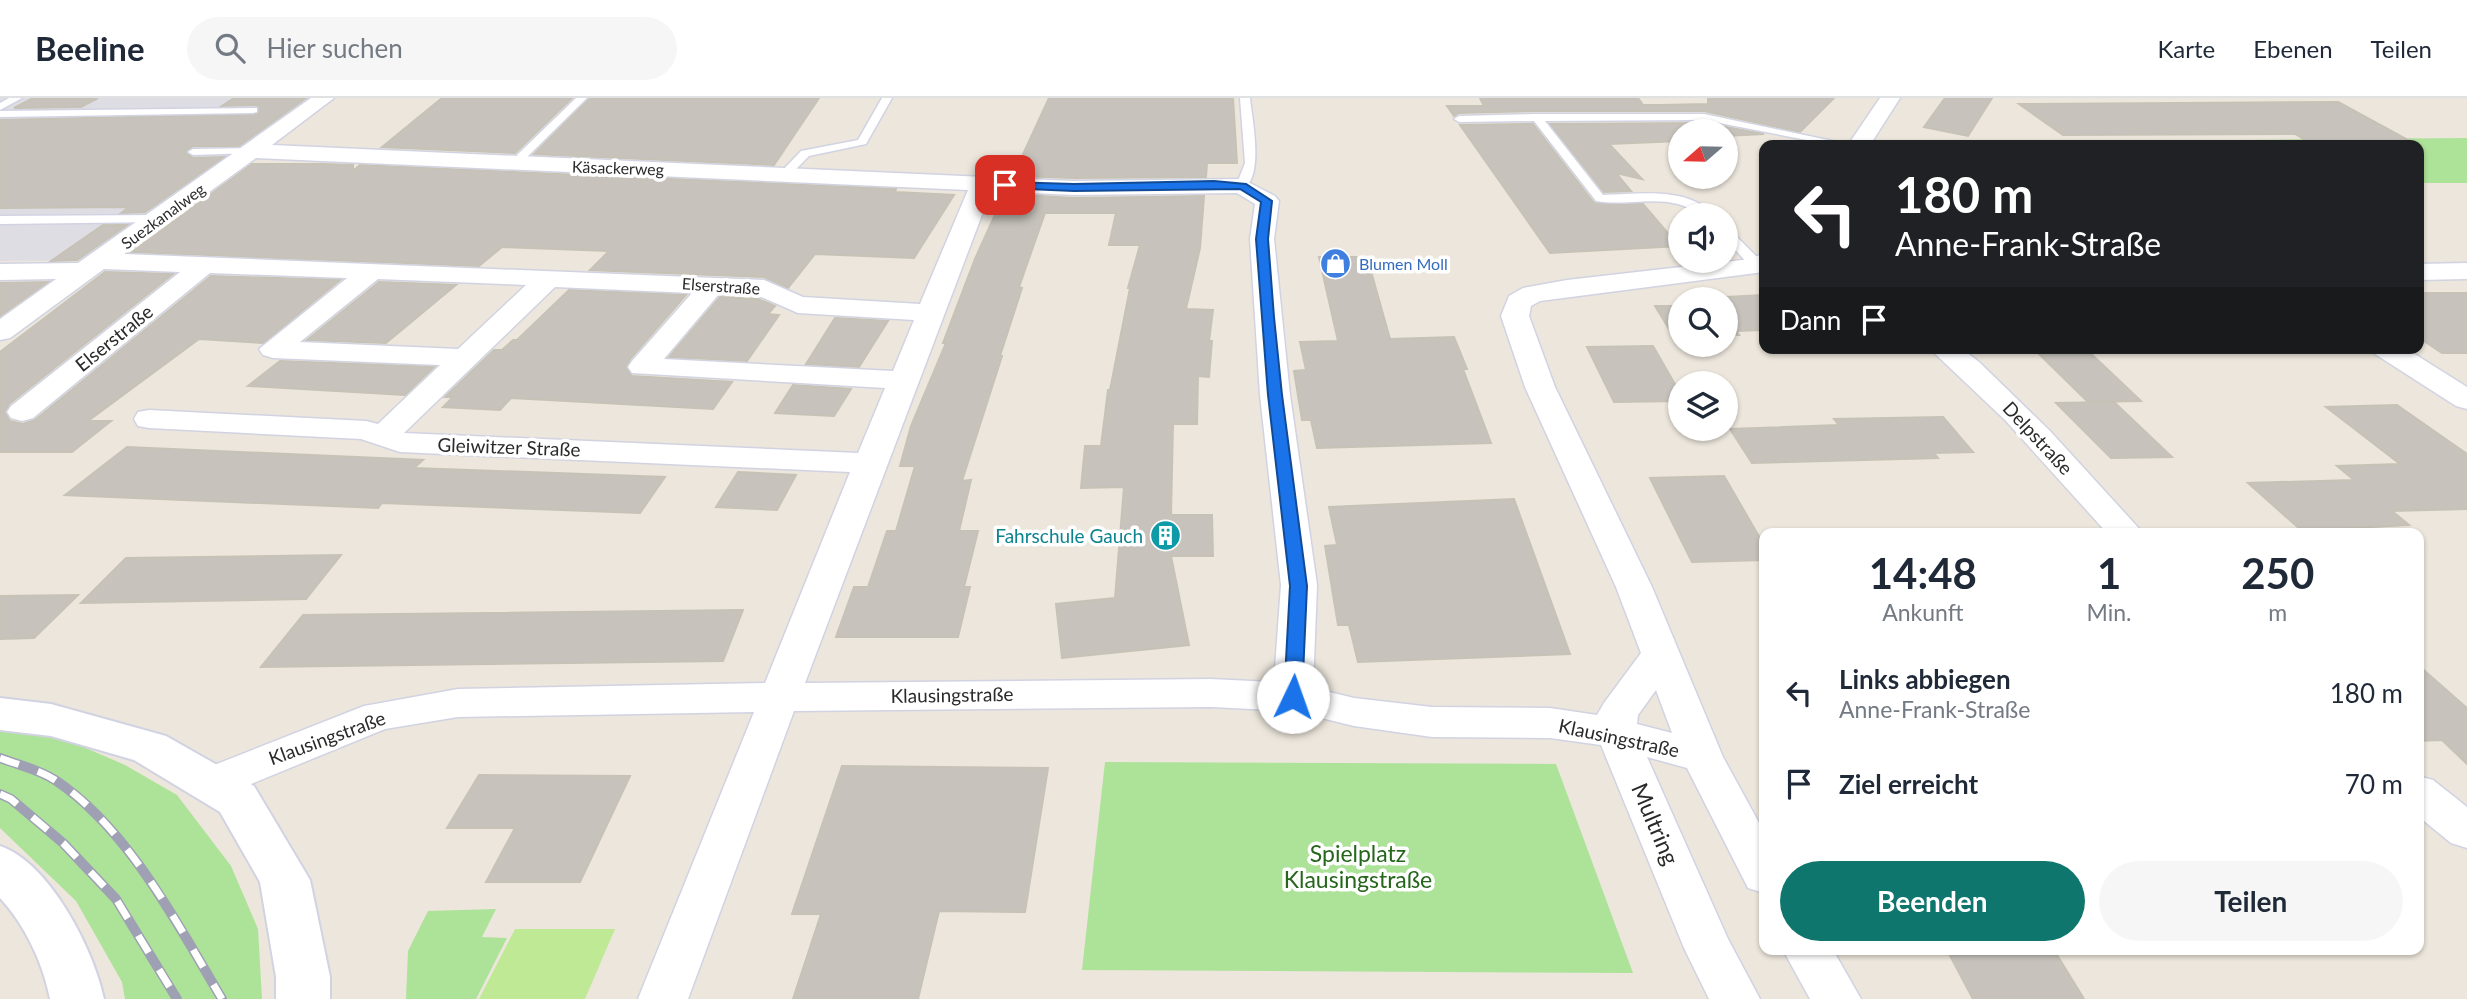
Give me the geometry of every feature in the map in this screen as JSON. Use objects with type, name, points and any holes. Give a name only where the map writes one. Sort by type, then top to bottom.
[{"type":"main road","points":[[0,714],[51,720],[150,748],[237,799],[285,880],[303,977],[303,999]]},
{"type":"main road","points":[[0,866],[33,899],[72,974],[77,999]]},
{"type":"street","name":"Suezkanalweg","points":[[0,332],[324,98]]},
{"type":"street","points":[[1862,140],[1890,98]]},
{"type":"street","name":"Käsackerweg","points":[[254,151],[1074,188],[1242,186]]},
{"type":"street","points":[[663,999],[870,463],[982,184]]},
{"type":"street","points":[[1242,186],[1267,201],[1262,239],[1268,317],[1298,586],[1293,697]]},
{"type":"street","name":"Elserstraße","points":[[0,272],[94,266],[205,264],[713,285],[764,288],[798,305],[931,313]]},
{"type":"street","name":"Elserstraße","points":[[22,412],[205,264]]},
{"type":"street","points":[[1759,265],[1532,294],[1518,302],[1515,316],[1540,387],[1634,587],[1702,757],[1759,865]]},
{"type":"street","points":[[372,271],[273,349],[465,358]]},
{"type":"street","points":[[2424,272],[2467,271]]},
{"type":"street","points":[[383,436],[549,278]]},
{"type":"street","points":[[713,285],[642,366],[903,380]]},
{"type":"street","name":"Delpstraße","points":[[1951,354],[1969,368],[2011,410],[2121,528]]},
{"type":"street","points":[[2394,354],[2467,400]]},
{"type":"street","name":"Gleiwitzer Straße","points":[[149,419],[366,430],[400,443],[870,463]]},
{"type":"street","points":[[1616,733],[1618,713],[1662,653]]},
{"type":"street","name":"Klausingstraße","points":[[209,784],[377,716],[458,703],[780,697],[1211,693],[1293,697],[1354,712],[1432,722],[1550,723],[1616,733],[1702,757]]},
{"type":"street","name":"Multring","points":[[1616,733],[1708,948],[1735,999]]},
{"type":"street","points":[[2424,797],[2467,831]]},
{"type":"street","points":[[1810,955],[1836,999]]},
{"type":"lane","points":[[0,107],[18,98]]},
{"type":"lane","points":[[521,157],[582,98]]},
{"type":"lane","points":[[784,175],[805,153],[862,142],[887,98]]},
{"type":"lane","points":[[1242,186],[1251,163],[1245,98]]},
{"type":"lane","points":[[0,114],[253,110]]},
{"type":"lane","points":[[1536,117],[1600,199],[1664,199],[1682,203]]},
{"type":"lane","points":[[1459,119],[1704,117],[1821,140]]},
{"type":"lane","points":[[193,152],[254,151]]},
{"type":"lane","points":[[0,220],[159,219]]},
{"type":"lane","points":[[1738,244],[1759,262]]},
{"type":"shaded area","points":[[0,98],[311,98],[90,260],[0,261]]},
{"type":"green space","points":[[2467,138],[2467,183],[2424,183],[2424,140],[2244,140]]},
{"type":"green space","points":[[0,723],[42,729],[125,765],[177,795],[231,866],[258,929],[262,999],[125,999],[122,982],[76,901],[0,828]]},
{"type":"green space","name":"Spielplatz Klausingstraße","points":[[1105,762],[1556,764],[1633,973],[1082,970]]},
{"type":"green space","points":[[496,909],[482,937],[507,938],[476,999],[406,999],[408,951],[428,911]]},
{"type":"green space","points":[[515,929],[615,929],[585,999],[479,999]]},
{"type":"building","points":[[33,98],[98,98],[81,107],[14,108]]},
{"type":"building","points":[[234,98],[306,98],[239,146],[193,146],[187,150],[186,153],[193,158],[224,157],[145,212],[121,213],[129,207],[0,208],[0,120],[259,114],[257,105],[222,106]]},
{"type":"building","points":[[442,98],[572,98],[515,153],[382,147]]},
{"type":"building","points":[[590,98],[819,98],[774,165],[534,154]]},
{"type":"building","points":[[1049,98],[1233,98],[1237,163],[1207,163],[1206,177],[1013,176]]},
{"type":"building","points":[[1480,98],[1638,98],[1643,105],[1661,105],[1708,104],[1708,98],[1834,98],[1800,132],[1704,111],[1536,111],[1459,113],[1454,116],[1447,106],[1484,106]]},
{"type":"building","points":[[1945,98],[1992,98],[1968,136],[1924,127]]},
{"type":"building","points":[[2338,102],[2408,140],[2305,140],[2295,134],[2063,135],[2019,104]]},
{"type":"building","points":[[1668,123],[1668,142],[1609,144],[1642,179],[1616,173],[1631,191],[1604,192],[1550,124]]},
{"type":"building","points":[[1533,124],[1594,203],[1643,204],[1668,233],[1668,247],[1550,253],[1460,125]]},
{"type":"building","points":[[1738,129],[1764,134],[1738,135]]},
{"type":"building","points":[[252,164],[353,165],[353,171],[360,165],[896,189],[895,192],[954,195],[914,258],[815,254],[788,288],[764,277],[590,270],[609,251],[502,247],[479,266],[132,252]]},
{"type":"building","points":[[1008,194],[1074,198],[1204,196],[1200,248],[1186,309],[1213,310],[1209,341],[1212,341],[1209,377],[1198,376],[1197,424],[1173,424],[1171,515],[1212,515],[1213,556],[1171,556],[1189,645],[1062,658],[1056,604],[1115,598],[1124,487],[1081,488],[1085,446],[1101,446],[1108,390],[1128,288],[1140,245],[1109,245],[1116,213],[1045,213],[1019,287],[1022,288],[962,481],[971,480],[959,531],[978,531],[964,587],[970,587],[958,637],[836,637],[854,587],[868,587],[887,531],[896,531],[915,466],[900,466],[911,426],[946,343],[943,343],[975,259],[1003,197],[1008,198]]},
{"type":"building","points":[[103,225],[127,225],[77,260],[51,261]]},
{"type":"building","points":[[1319,257],[1367,257],[1390,339],[1454,337],[1491,443],[1317,448],[1311,420],[1302,420],[1294,371],[1306,370],[1300,342],[1338,341]]},
{"type":"building","points":[[105,272],[173,274],[9,404],[5,413],[10,421],[23,424],[35,420],[211,276],[340,280],[263,343],[199,339],[88,421],[111,421],[72,452],[0,452],[0,352]]},
{"type":"building","points":[[48,282],[0,316],[0,283]]},
{"type":"building","points":[[379,282],[456,285],[386,343],[307,340]]},
{"type":"building","points":[[569,290],[686,295],[630,359],[626,368],[632,376],[732,382],[713,409],[511,398],[500,410],[443,407],[453,397],[445,397],[494,350],[502,350],[513,340],[517,340]]},
{"type":"building","points":[[2424,293],[2467,293],[2467,353],[2442,353],[2424,341]]},
{"type":"building","points":[[1759,295],[1759,330],[1738,331],[1738,296]]},
{"type":"building","points":[[720,297],[758,299],[775,306],[768,314],[779,315],[747,361],[669,357]]},
{"type":"building","points":[[1655,306],[1668,306],[1668,327]]},
{"type":"building","points":[[835,318],[888,321],[859,367],[806,364]]},
{"type":"building","points":[[1653,346],[1668,372],[1668,401],[1614,402],[1587,347]]},
{"type":"building","points":[[2039,354],[2091,354],[2141,401],[2088,402]]},
{"type":"building","points":[[280,361],[434,367],[405,395],[248,386]]},
{"type":"building","points":[[793,385],[851,389],[834,416],[775,413]]},
{"type":"building","points":[[2114,402],[2172,457],[2111,458],[2056,403]]},
{"type":"building","points":[[2397,405],[2467,454],[2467,509],[2392,511],[2409,525],[2299,528],[2248,483],[2354,480],[2337,466],[2400,464],[2326,407]]},
{"type":"building","points":[[1943,417],[1973,452],[1934,453],[1938,458],[1752,463],[1738,441],[1738,429],[1839,425],[1834,419]]},
{"type":"building","points":[[127,447],[423,460],[414,468],[665,477],[640,513],[382,503],[378,508],[65,495]]},
{"type":"building","points":[[738,472],[796,475],[777,510],[716,507]]},
{"type":"building","points":[[1724,476],[1759,536],[1759,560],[1692,562],[1650,478]]},
{"type":"building","points":[[1514,499],[1570,654],[1358,662],[1349,625],[1338,625],[1325,546],[1337,545],[1329,507]]},
{"type":"building","points":[[341,555],[306,599],[81,603],[126,558]]},
{"type":"building","points":[[78,595],[34,638],[0,639],[0,596]]},
{"type":"building","points":[[743,610],[723,661],[261,667],[303,615]]},
{"type":"building","points":[[2424,670],[2467,708],[2467,764],[2442,740],[2424,741]]},
{"type":"building","points":[[842,766],[1048,768],[1025,912],[939,911],[918,999],[793,999],[821,914],[792,914]]},
{"type":"building","points":[[479,775],[630,776],[580,882],[486,882],[515,828],[447,828]]},
{"type":"building","points":[[1950,955],[2057,955],[2084,999],[1973,999]]},
{"type":"railway","points":[[0,758],[55,780],[106,824],[169,910],[222,999]]},
{"type":"railway","points":[[0,794],[11,799],[63,843],[116,899],[177,999]]},
{"type":"place","name":"Blumen Moll","points":[[1336,264]]},
{"type":"place","name":"Fahrschule Gauch","points":[[1166,536]]},
{"type":"route","points":[[1005,185],[1074,188],[1242,186],[1267,201],[1262,239],[1268,317],[1298,586],[1293,697]]}]
